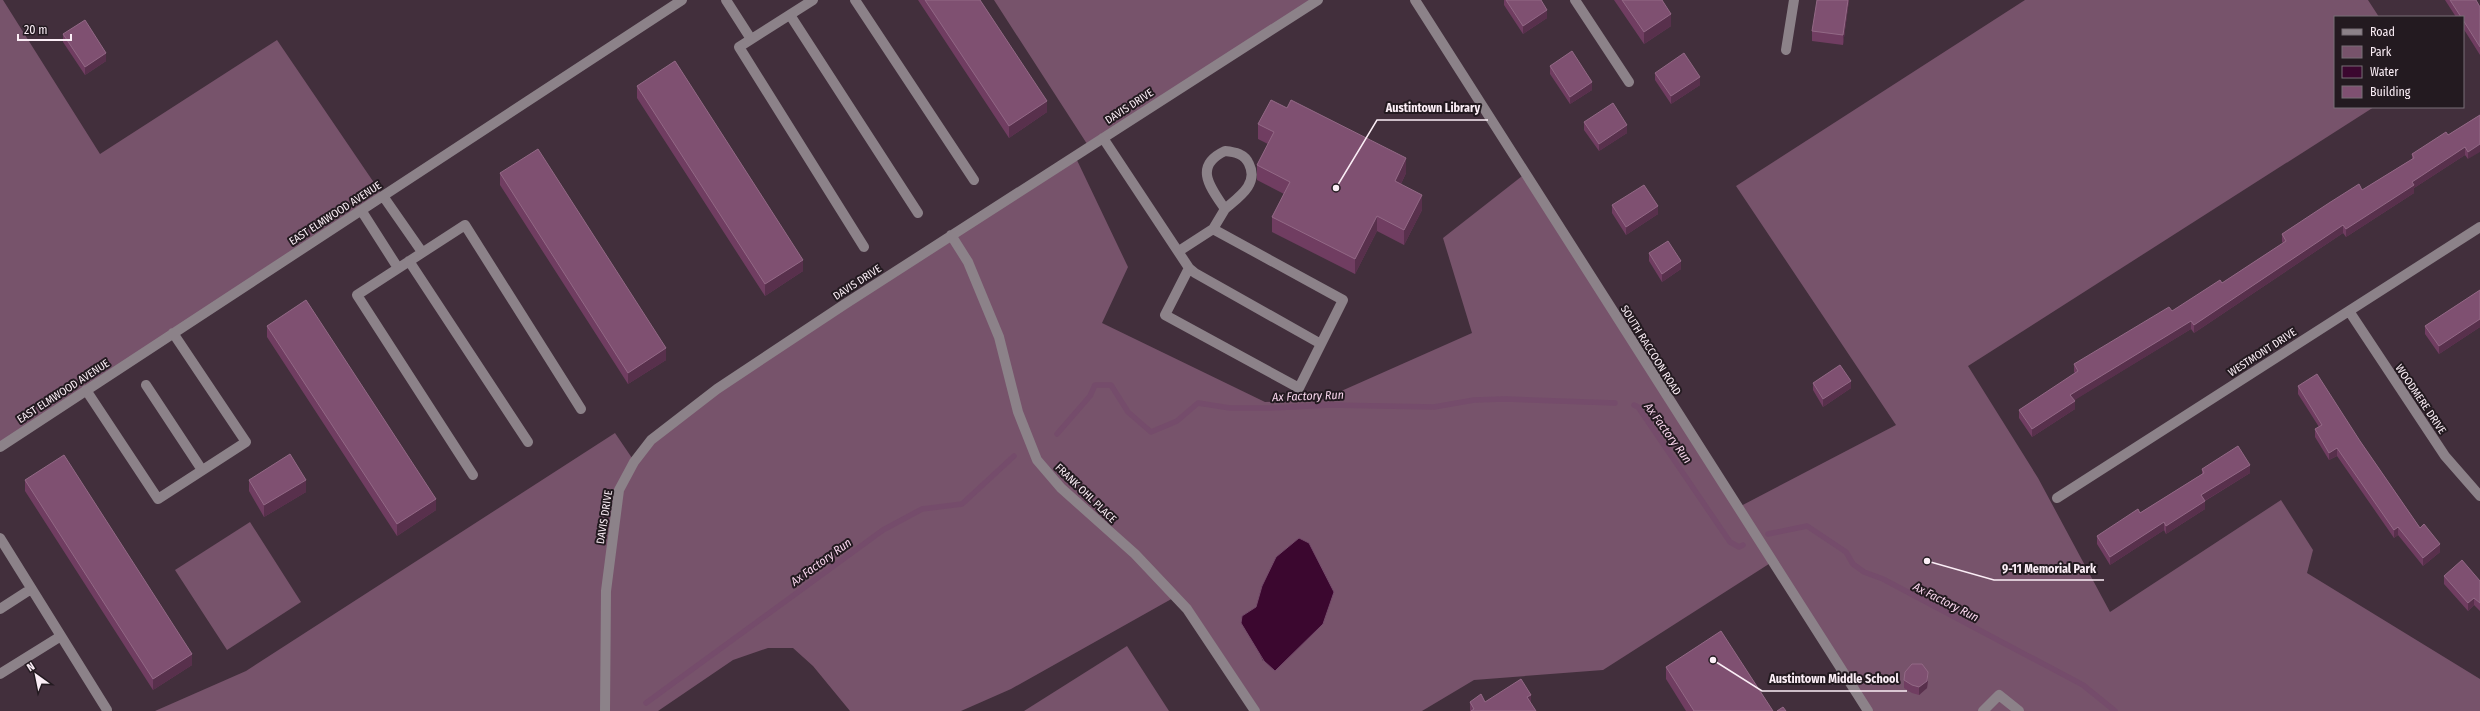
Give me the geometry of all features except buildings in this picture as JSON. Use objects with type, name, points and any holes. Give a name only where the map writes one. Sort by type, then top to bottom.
[{"type":"street","name":"EAST ELMWOOD AVENUE","points":[[0,447],[682,0]]},
{"type":"street","points":[[726,0],[751,39]]},
{"type":"street","points":[[813,0],[739,48],[864,248]]},
{"type":"street","points":[[855,0],[974,180]]},
{"type":"street","name":"DAVIS DRIVE","points":[[604,711],[606,591],[619,490],[634,462],[651,440],[717,389],[951,235],[1318,0]]},
{"type":"street","name":"SOUTH RACCOON ROAD","points":[[1415,0],[1868,711]]},
{"type":"street","points":[[1575,0],[1629,82]]},
{"type":"street","points":[[1786,50],[1794,0]]},
{"type":"street","points":[[790,14],[918,213]]},
{"type":"street","points":[[1103,138],[1189,268],[1321,344]]},
{"type":"street","points":[[1179,252],[1213,229],[1225,209],[1244,192],[1251,182],[1252,171],[1247,160],[1238,153],[1226,151],[1215,156],[1208,166],[1206,178],[1225,209]]},
{"type":"street","points":[[384,196],[422,252]]},
{"type":"street","points":[[361,210],[398,268]]},
{"type":"street","points":[[473,475],[356,295],[465,225],[581,409]]},
{"type":"street","name":"WESTMONT DRIVE","points":[[2057,498],[2480,227]]},
{"type":"street","points":[[1189,268],[1165,315],[1299,388],[1343,300],[1213,229]]},
{"type":"street","name":"FRANK OHL PLACE","points":[[951,235],[968,262],[999,337],[1018,412],[1037,460],[1061,488],[1135,554],[1187,609],[1255,711]]},
{"type":"street","points":[[408,261],[528,442]]},
{"type":"street","name":"WOODMERE DRIVE","points":[[2349,311],[2444,456],[2480,496]]},
{"type":"street","points":[[86,390],[158,499],[246,442],[173,334]]},
{"type":"street","points":[[146,385],[202,470]]},
{"type":"street","points":[[0,538],[107,710]]},
{"type":"street","points":[[0,609],[31,588]]},
{"type":"street","points":[[0,674],[61,636]]},
{"type":"street","points":[[1983,711],[1999,695],[2019,711]]},
{"type":"green space","points":[[0,0],[3,0],[100,154],[277,40],[383,196],[0,447]]},
{"type":"green space","points":[[994,0],[1318,0],[1089,147]]},
{"type":"green space","points":[[2025,0],[2368,0],[2378,16],[2334,16],[2334,108],[2372,108],[1968,366],[2038,478],[2110,612],[2281,500],[2313,550],[2307,573],[2480,679],[2480,711],[1868,711],[1772,562],[1603,670],[1474,680],[1422,711],[1255,711],[1175,597],[1011,689],[961,711],[850,711],[813,666],[793,648],[768,648],[733,660],[658,711],[155,711],[246,671],[615,433],[634,461],[683,415],[1075,156],[1128,267],[1102,323],[1265,402],[1321,400],[1472,333],[1443,238],[1526,173],[1737,508],[1896,425],[1736,186]],"holes":[[[1262,586],[1263,661],[1242,616],[1256,607]]]},
{"type":"green space","points":[[250,522],[301,602],[227,650],[175,570]]},
{"type":"green space","points":[[1127,646],[1169,711],[1024,711]]},
{"type":"water","points":[[1299,538],[1309,543],[1334,592],[1323,624],[1275,671],[1264,661],[1241,623],[1242,616],[1256,607],[1262,586],[1276,557]]},
{"type":"waterway","name":"Ax Factory Run","points":[[1057,434],[1090,396],[1095,385],[1111,385],[1128,412],[1151,432],[1177,421],[1198,403],[1230,408],[1272,408],[1330,405],[1434,407],[1474,400],[1505,399],[1615,403]]},
{"type":"waterway","name":"Ax Factory Run","points":[[1634,405],[1638,407],[1730,542],[1739,547],[1743,545]]},
{"type":"waterway","name":"Ax Factory Run","points":[[646,703],[883,530],[922,509],[962,504],[1014,456]]},
{"type":"waterway","name":"Ax Factory Run","points":[[1768,534],[1807,526],[1846,552],[1853,564],[1864,572],[1883,579],[2083,685],[2115,711]]},
{"type":"place","name":"Austintown Library","points":[[1336,188]]},
{"type":"place","name":"9-11 Memorial Park","points":[[1927,561]]},
{"type":"place","name":"Austintown Middle School","points":[[1713,660]]}]
